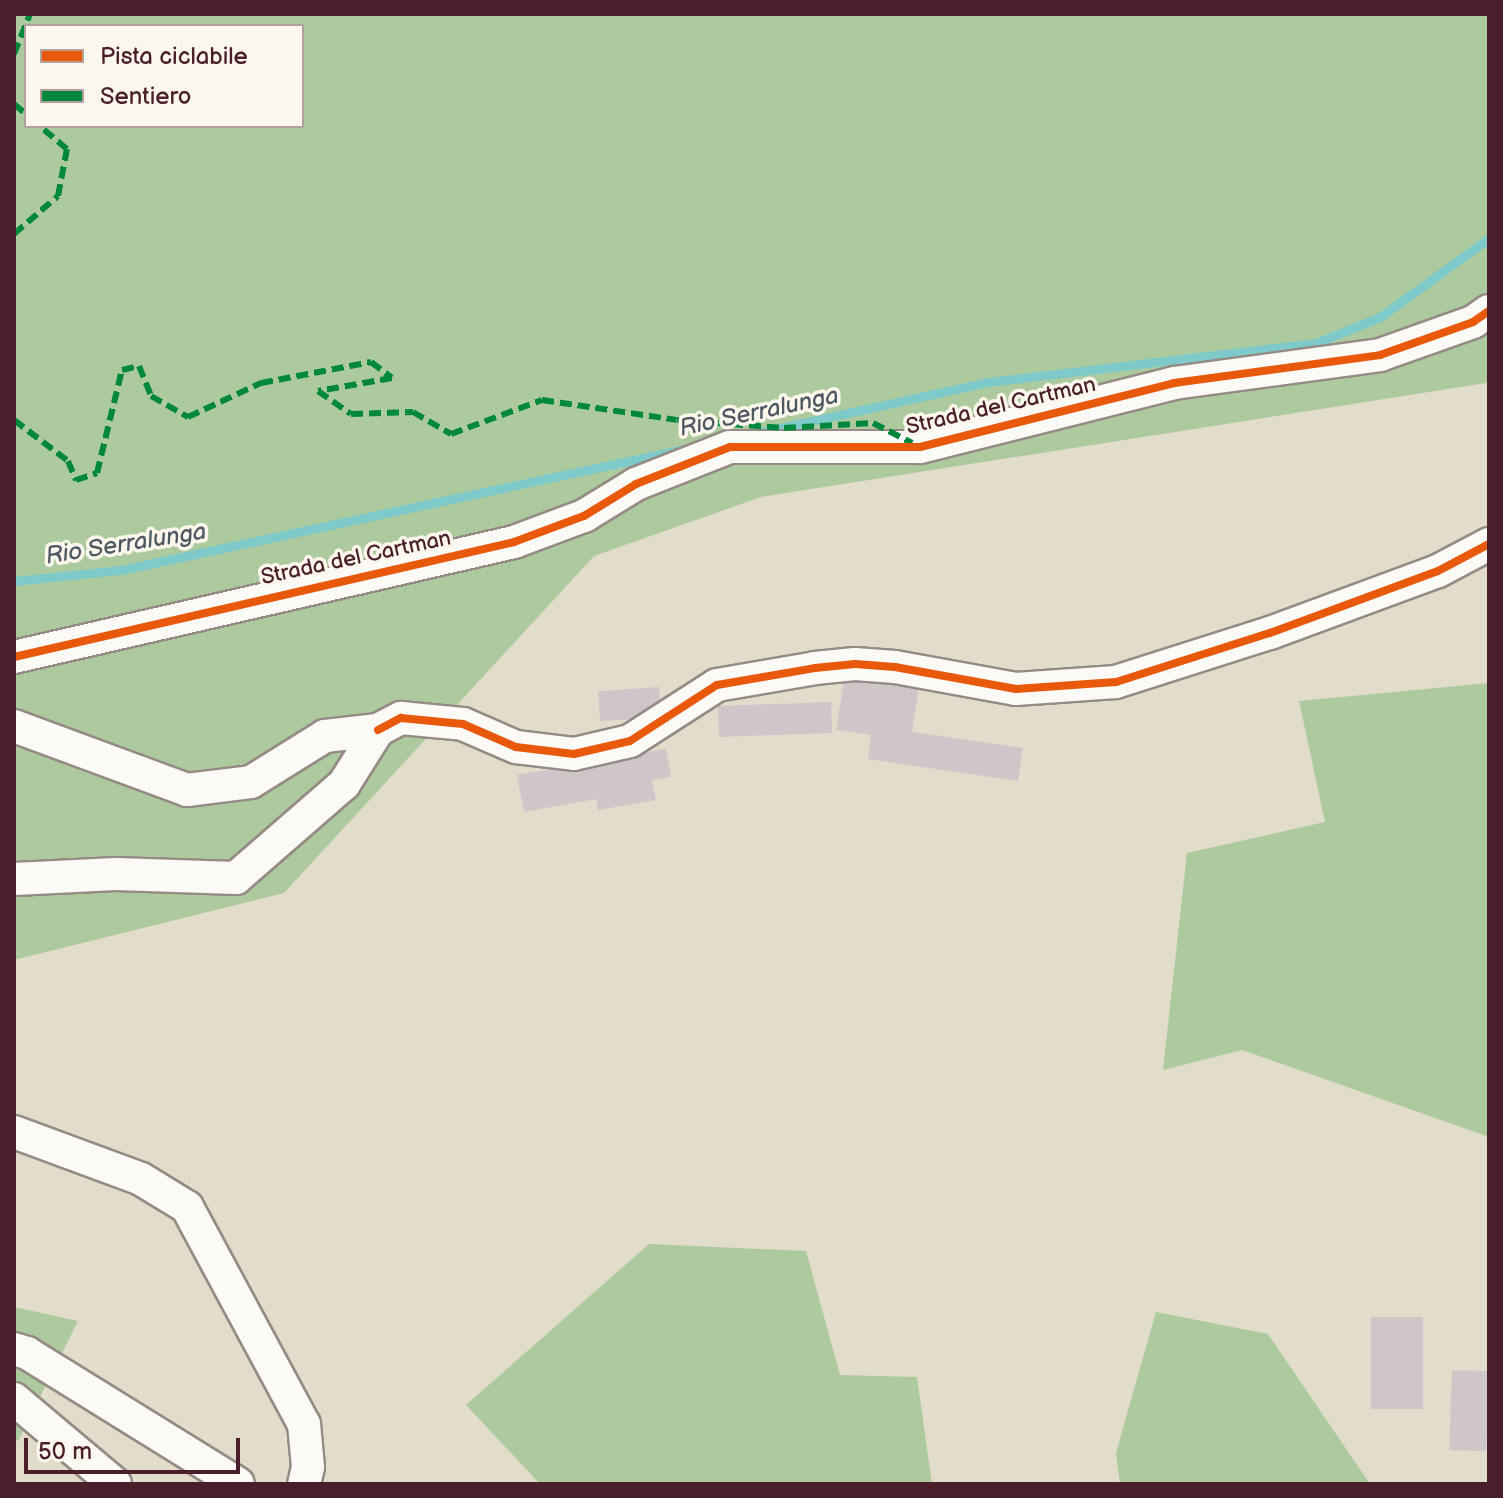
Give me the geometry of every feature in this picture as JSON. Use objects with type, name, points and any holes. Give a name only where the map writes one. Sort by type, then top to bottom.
[{"type":"street","name":"Strada del Cartman","points":[[14,657],[514,542],[584,516],[636,484],[730,447],[920,447],[1174,383],[1380,355],[1473,322],[1489,311]]},
{"type":"street","points":[[14,726],[187,790],[251,782],[325,736],[378,730],[401,718],[463,724],[516,747],[574,754],[630,741],[717,685],[815,668],[855,664],[895,667],[1016,689],[1116,682],[1270,633],[1410,581],[1489,544]]},
{"type":"street","points":[[14,879],[116,874],[236,878],[344,784],[378,730]]},
{"type":"street","points":[[14,1132],[141,1179],[187,1207],[304,1424],[308,1467],[304,1484]]},
{"type":"street","points":[[14,1349],[27,1353],[238,1484]]},
{"type":"street","points":[[14,1399],[115,1484]]},
{"type":"green space","points":[[14,14],[1489,14],[1489,378],[1486,383],[761,497],[594,556],[284,893],[14,960]]},
{"type":"green space","points":[[1489,683],[1489,1137],[1242,1050],[1163,1070],[1187,853],[1325,822],[1299,701]]},
{"type":"green space","points":[[649,1244],[806,1251],[840,1375],[917,1377],[932,1484],[540,1484],[466,1405]]},
{"type":"green space","points":[[14,1307],[78,1321],[18,1441],[14,1439]]},
{"type":"green space","points":[[1156,1312],[1268,1334],[1370,1484],[1120,1484],[1116,1453]]},
{"type":"building","points":[[845,674],[919,686],[912,732],[1023,748],[1018,781],[868,759],[871,735],[836,730]]},
{"type":"building","points":[[659,687],[661,717],[600,721],[598,691]]},
{"type":"building","points":[[831,702],[832,733],[719,737],[718,706]]},
{"type":"building","points":[[666,749],[671,777],[652,780],[656,800],[598,810],[596,799],[524,812],[517,775]]},
{"type":"building","points":[[1371,1317],[1423,1317],[1423,1409],[1371,1409]]},
{"type":"building","points":[[1452,1370],[1489,1371],[1486,1451],[1449,1450]]},
{"type":"waterway","name":"Rio Serralunga","points":[[758,433],[988,382],[1316,343],[1380,317],[1489,238]]},
{"type":"waterway","name":"Rio Serralunga","points":[[14,581],[121,570],[689,448]]},
{"type":"marked path","points":[[26,24],[30,14]]},
{"type":"marked path","points":[[14,54],[24,29]]},
{"type":"marked path","points":[[14,104],[24,112]]},
{"type":"marked path","points":[[14,234],[58,196],[67,149],[42,128]]},
{"type":"marked path","points":[[14,420],[68,461],[76,480],[97,473],[122,370],[139,366],[151,396],[188,417],[261,383],[371,362],[392,378],[318,391],[351,414],[413,412],[451,434],[542,400],[677,420],[784,428],[873,423],[912,443]]},
{"type":"cycle path","points":[[14,657],[514,542],[584,516],[636,484],[730,447],[920,447],[1174,383],[1380,355],[1473,322],[1489,311]]},
{"type":"cycle path","points":[[378,730],[401,718],[463,724],[516,747],[574,754],[630,741],[717,685],[815,668],[855,664],[895,667],[1016,689],[1116,682],[1270,633],[1438,571],[1489,544]]}]
